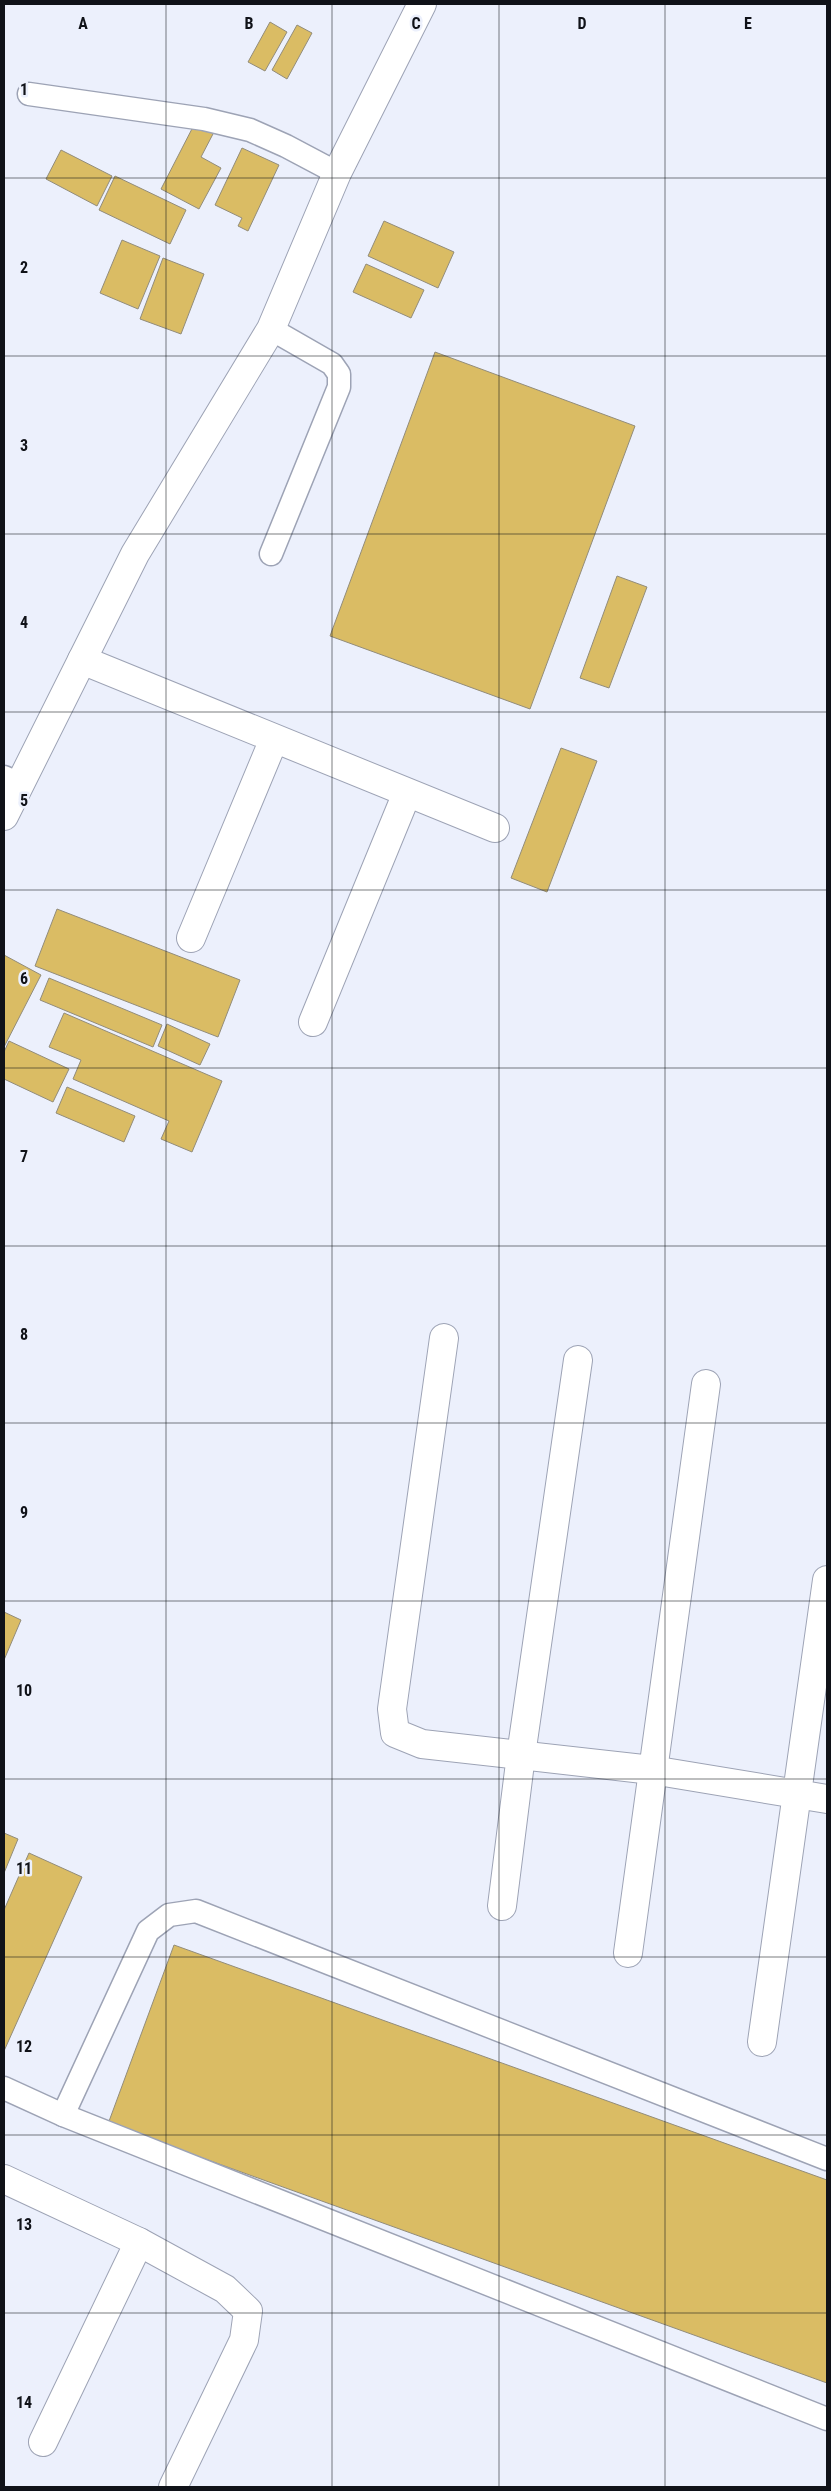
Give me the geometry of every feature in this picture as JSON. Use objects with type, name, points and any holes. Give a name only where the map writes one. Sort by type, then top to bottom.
[{"type":"street","points":[[4,816],[12,780],[82,660],[135,554],[271,329],[337,173],[422,4]]},
{"type":"street","points":[[82,660],[495,828]]},
{"type":"street","points":[[191,938],[274,739]]},
{"type":"street","points":[[313,1022],[407,793]]},
{"type":"street","points":[[444,1338],[392,1709],[395,1733],[422,1744],[652,1770],[827,1798]]},
{"type":"street","points":[[502,1906],[521,1755],[578,1360]]},
{"type":"street","points":[[628,1953],[706,1384]]},
{"type":"street","points":[[762,2042],[827,1580]]},
{"type":"street","points":[[6,2187],[138,2242],[225,2289],[248,2311],[244,2340],[173,2487]]},
{"type":"street","points":[[42,2442],[138,2242]]},
{"type":"lane","points":[[29,94],[204,119],[250,130],[286,146],[337,173]]},
{"type":"lane","points":[[271,329],[332,364],[339,374],[340,387],[271,554]]},
{"type":"lane","points":[[63,2115],[148,1931],[170,1915],[196,1911],[827,2158]]},
{"type":"lane","points":[[4,2088],[63,2115],[827,2419]]},
{"type":"building","points":[[270,22],[287,32],[265,71],[248,62]]},
{"type":"building","points":[[297,25],[312,33],[287,79],[272,70]]},
{"type":"building","points":[[195,123],[214,132],[201,157],[221,168],[199,209],[161,189]]},
{"type":"building","points":[[242,148],[279,165],[248,231],[238,226],[242,218],[215,205]]},
{"type":"building","points":[[61,150],[112,176],[97,206],[46,179]]},
{"type":"building","points":[[115,176],[186,210],[170,244],[99,210]]},
{"type":"building","points":[[384,221],[454,252],[438,288],[368,256]]},
{"type":"building","points":[[122,240],[160,256],[138,309],[100,293]]},
{"type":"building","points":[[163,258],[204,274],[181,334],[140,319]]},
{"type":"building","points":[[366,264],[424,290],[411,318],[353,292]]},
{"type":"building","points":[[435,352],[635,426],[530,709],[330,636]]},
{"type":"building","points":[[617,576],[647,587],[609,688],[580,678]]},
{"type":"building","points":[[561,748],[597,761],[547,892],[511,878]]},
{"type":"building","points":[[57,909],[240,980],[218,1037],[35,966]]},
{"type":"building","points":[[4,955],[41,975],[4,1047]]},
{"type":"building","points":[[49,978],[162,1025],[153,1047],[40,1000]]},
{"type":"building","points":[[64,1013],[222,1081],[192,1152],[161,1139],[169,1121],[73,1079],[81,1060],[49,1047]]},
{"type":"building","points":[[167,1024],[210,1044],[200,1065],[158,1046]]},
{"type":"building","points":[[9,1041],[69,1069],[53,1102],[4,1079],[4,1052]]},
{"type":"building","points":[[67,1087],[135,1116],[124,1142],[56,1113]]},
{"type":"building","points":[[4,1612],[21,1620],[4,1660]]},
{"type":"building","points":[[4,1833],[18,1839],[4,1873]]},
{"type":"building","points":[[29,1853],[82,1877],[4,2051],[4,1910]]},
{"type":"building","points":[[174,1945],[827,2180],[827,2383],[108,2124]]}]
